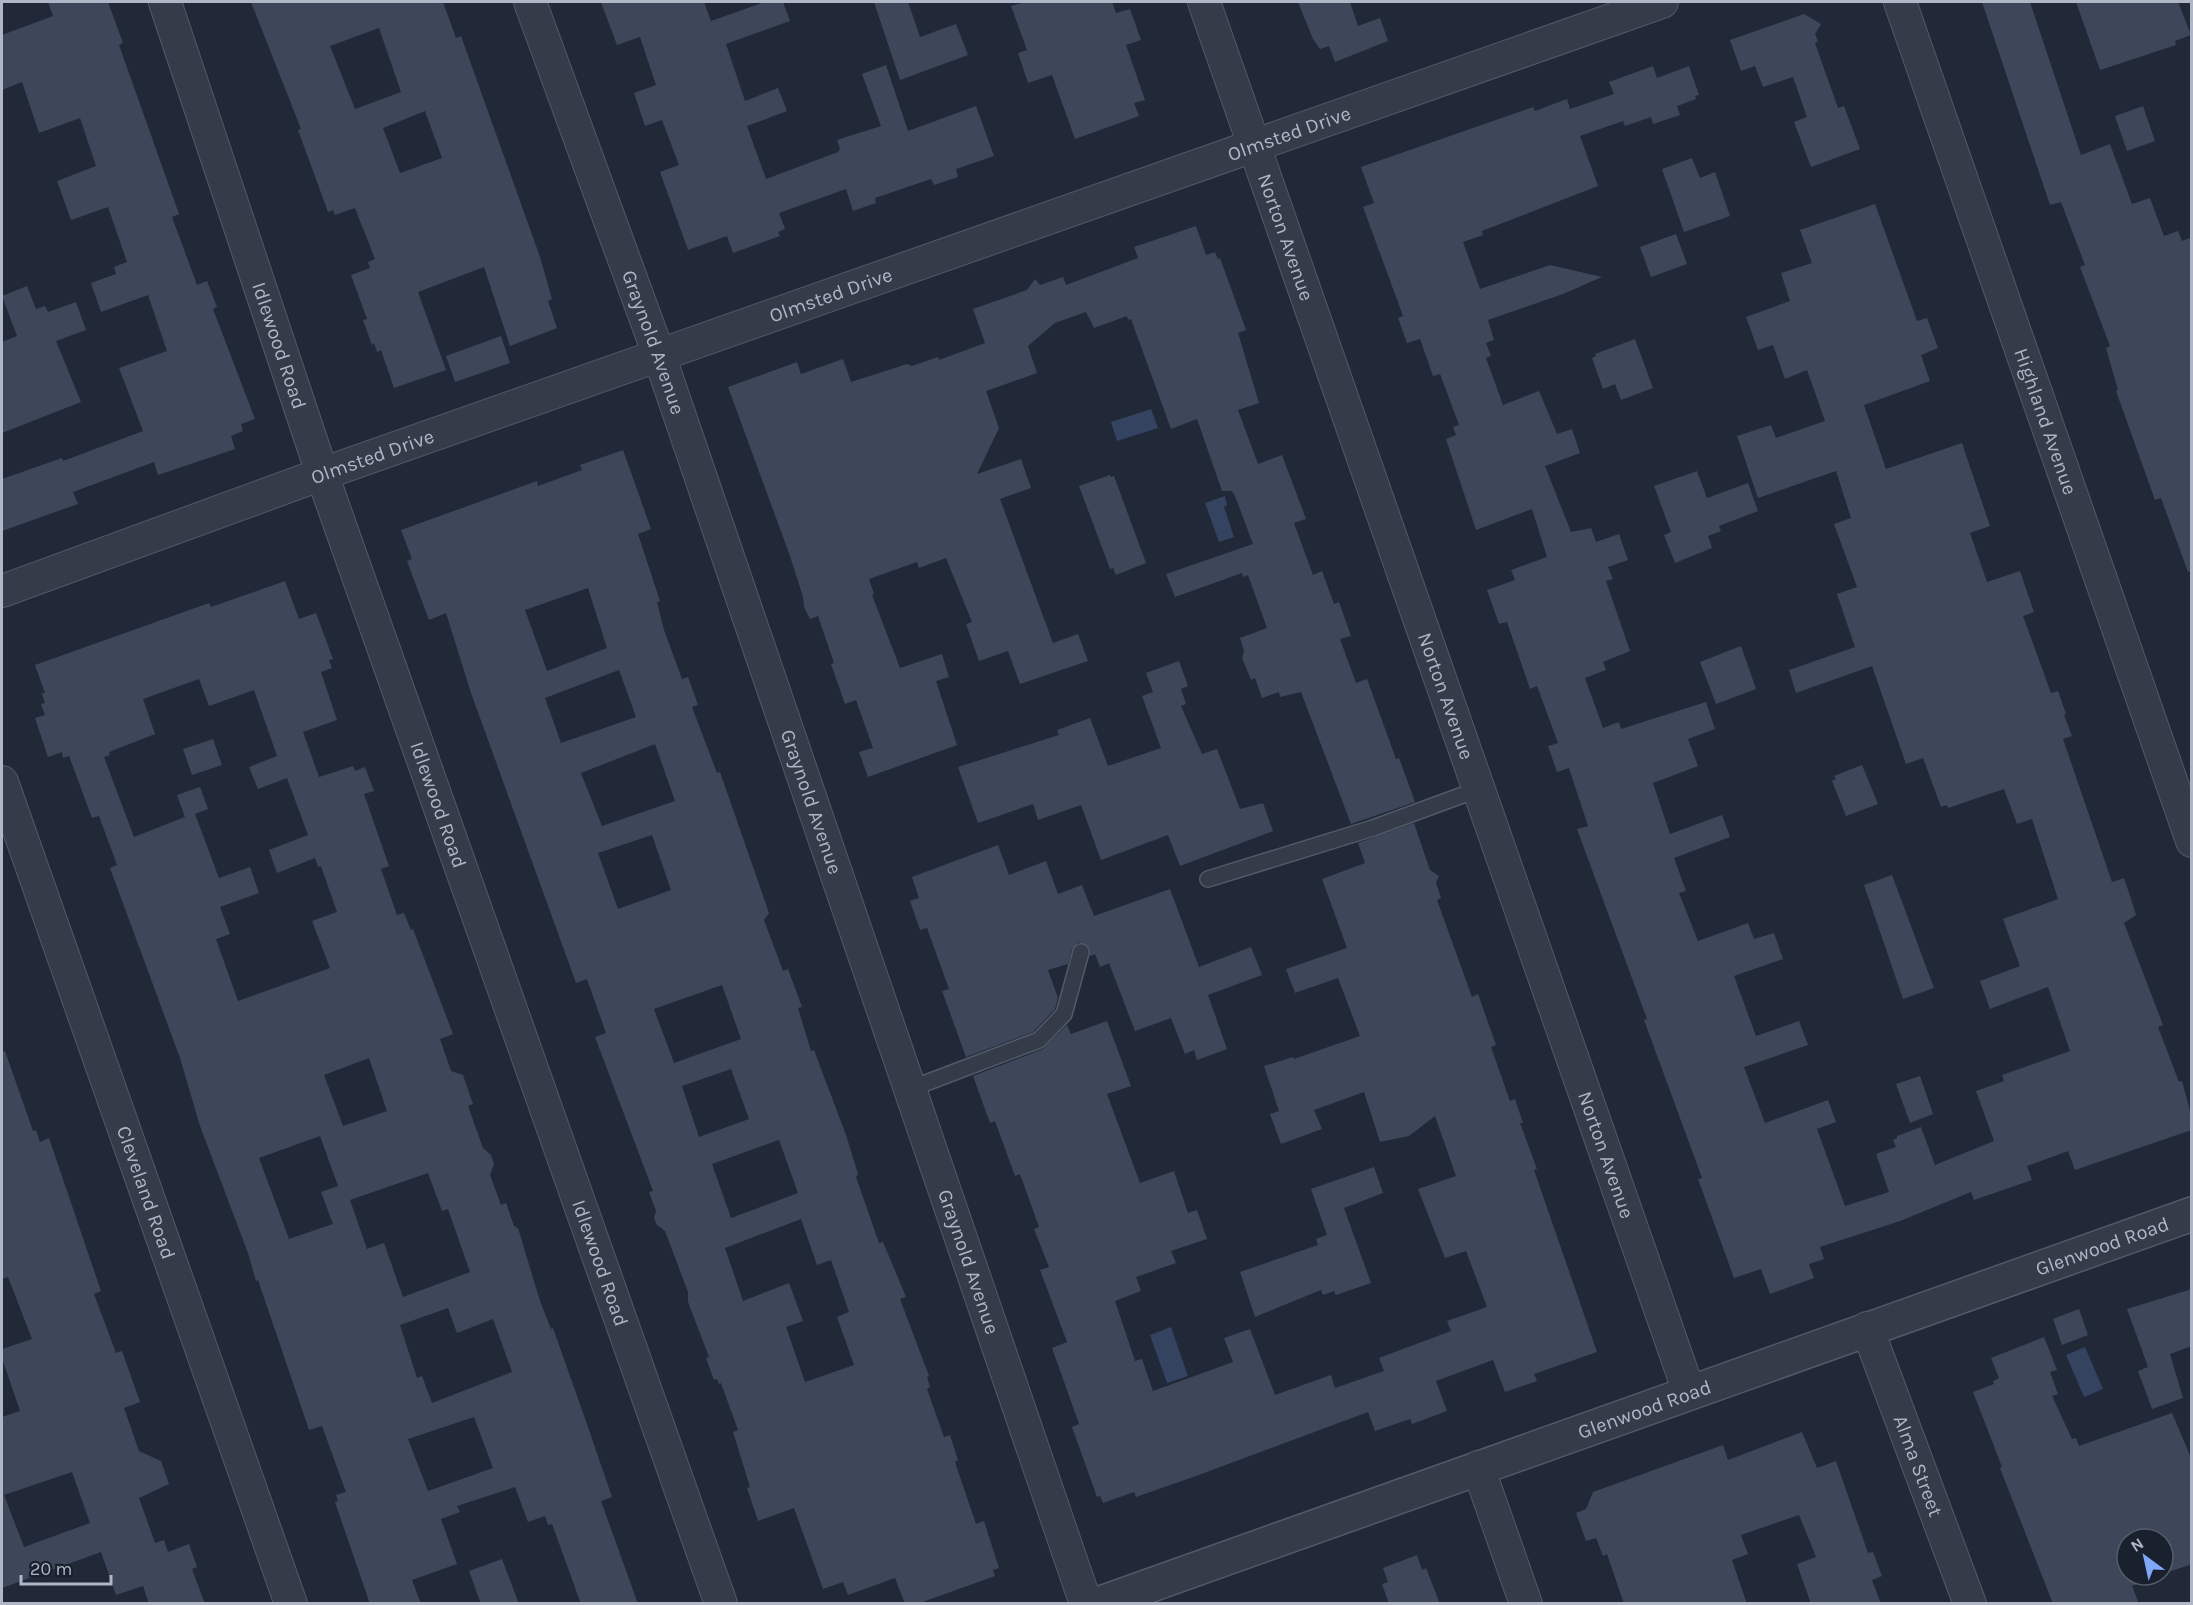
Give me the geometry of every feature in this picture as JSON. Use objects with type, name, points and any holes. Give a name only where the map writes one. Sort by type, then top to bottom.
[{"type":"street","name":"Idlewood Road","points":[[165,2],[322,474],[721,1604]]},
{"type":"street","name":"Graynold Avenue","points":[[530,2],[659,356],[1086,1604]]},
{"type":"street","name":"Norton Avenue","points":[[1204,2],[1689,1392]]},
{"type":"street","name":"Olmsted Drive","points":[[2,591],[322,474],[1662,2]]},
{"type":"street","name":"Highland Avenue","points":[[1900,2],[2192,841]]},
{"type":"street","name":"Cleveland Road","points":[[2,782],[291,1604]]},
{"type":"street","name":"Glenwood Road","points":[[1098,1604],[2192,1214]]},
{"type":"street","name":"Alma Street","points":[[1867,1328],[1970,1604]]},
{"type":"street","points":[[1478,1467],[1526,1604]]},
{"type":"lane","points":[[1208,879],[1373,828],[1479,789]]},
{"type":"lane","points":[[910,1089],[1039,1040],[1064,1014],[1081,952]]},
{"type":"water","points":[[1151,409],[1158,428],[1117,441],[1111,422]]},
{"type":"water","points":[[1225,496],[1227,505],[1224,507],[1234,537],[1219,542],[1205,503]]},
{"type":"water","points":[[1171,1327],[1188,1376],[1167,1383],[1150,1335]]},
{"type":"water","points":[[2085,1347],[2103,1389],[2084,1397],[2066,1355]]},
{"type":"building","points":[[48,2],[108,2],[123,43],[119,45],[179,214],[172,217],[197,285],[207,281],[217,307],[213,309],[255,419],[241,424],[243,431],[231,436],[235,449],[158,475],[154,462],[73,492],[78,504],[2,531],[2,479],[62,458],[63,461],[143,431],[119,368],[167,351],[148,295],[101,312],[91,283],[116,274],[114,267],[127,262],[108,207],[71,220],[57,181],[96,166],[80,118],[39,133],[22,82],[2,90],[2,35],[53,16]]},
{"type":"building","points":[[251,2],[443,2],[456,38],[461,36],[540,257],[552,299],[548,301],[557,328],[510,346],[484,267],[418,292],[446,370],[394,388],[381,350],[377,352],[374,343],[372,345],[363,320],[367,319],[351,275],[370,268],[368,262],[375,259],[355,208],[335,215],[333,210],[328,212],[298,130],[301,129]],"holes":[[[379,28],[401,92],[355,109],[330,46]],[[425,111],[442,158],[400,173],[383,128]]]},
{"type":"building","points":[[601,2],[704,2],[711,21],[765,2],[783,2],[790,21],[726,44],[745,101],[778,88],[787,111],[747,126],[766,179],[838,152],[840,149],[837,140],[881,126],[862,74],[886,65],[908,131],[976,106],[994,156],[956,169],[958,177],[934,185],[931,179],[875,198],[876,203],[853,211],[846,189],[779,213],[785,229],[778,232],[780,236],[733,253],[727,236],[688,250],[660,172],[679,165],[662,120],[645,126],[634,93],[656,85],[640,37],[617,45]]},
{"type":"building","points":[[874,2],[908,2],[920,37],[956,24],[968,55],[900,80]]},
{"type":"building","points":[[1025,2],[1112,2],[1116,13],[1130,9],[1141,40],[1126,45],[1145,100],[1134,103],[1139,116],[1075,139],[1052,75],[1028,83],[1018,53],[1027,50],[1011,6]]},
{"type":"building","points":[[1298,2],[1350,2],[1358,26],[1380,18],[1388,41],[1335,62],[1329,46],[1320,49],[1313,39]]},
{"type":"building","points":[[1982,2],[2030,2],[2081,155],[2110,144],[2132,204],[2150,198],[2164,236],[2178,231],[2182,241],[2192,237],[2192,572],[2188,572],[2161,498],[2155,500],[2116,391],[2118,390],[2106,348],[2110,346],[2080,267],[2085,265],[2061,202],[2050,205]]},
{"type":"building","points":[[2076,2],[2178,2],[2191,35],[2175,41],[2176,45],[2100,70]]},
{"type":"building","points":[[1804,14],[1821,24],[1815,34],[1818,41],[1815,43],[1838,108],[1844,106],[1860,149],[1811,167],[1794,122],[1807,117],[1793,77],[1763,87],[1755,66],[1741,71],[1730,40]]},
{"type":"building","points":[[1653,66],[1657,78],[1689,66],[1699,95],[1695,96],[1696,99],[1677,106],[1680,115],[1653,124],[1651,117],[1625,126],[1623,121],[1580,136],[1598,186],[1482,231],[1483,235],[1463,242],[1480,289],[1550,265],[1602,277],[1563,294],[1488,320],[1494,340],[1486,343],[1491,356],[1486,358],[1503,405],[1539,391],[1557,434],[1572,429],[1580,453],[1545,466],[1571,532],[1591,528],[1596,542],[1619,534],[1628,560],[1608,567],[1613,579],[1606,581],[1630,651],[1603,662],[1606,670],[1585,678],[1603,728],[1619,722],[1621,729],[1706,702],[1715,729],[1688,739],[1698,766],[1653,783],[1670,834],[1722,815],[1730,837],[1674,858],[1686,891],[1679,893],[1698,941],[1748,923],[1754,939],[1774,933],[1783,959],[1734,976],[1756,1036],[1799,1021],[1808,1045],[1744,1067],[1765,1123],[1828,1100],[1836,1122],[1817,1129],[1845,1206],[1889,1192],[1876,1154],[1896,1147],[1893,1140],[1897,1136],[1921,1127],[1935,1165],[1994,1141],[1976,1091],[2004,1081],[2002,1075],[2070,1051],[2048,987],[1990,1009],[1980,981],[2020,966],[2003,919],[2058,899],[2032,819],[2017,824],[2004,789],[1948,808],[1947,805],[1941,807],[1923,758],[1906,764],[1872,666],[1796,693],[1789,670],[1855,647],[1837,594],[1857,587],[1834,524],[1851,518],[1836,471],[1758,498],[1737,436],[1771,425],[1776,438],[1825,421],[1807,370],[1785,379],[1773,345],[1758,350],[1746,317],[1790,301],[1781,273],[1812,263],[1800,230],[1875,204],[1917,321],[1927,318],[1938,348],[1921,355],[1930,381],[1864,405],[1886,469],[1962,443],[1990,526],[1970,533],[1987,582],[2020,571],[2034,612],[2023,616],[2051,693],[2058,691],[2066,714],[2064,715],[2072,736],[2063,739],[2112,882],[2124,878],[2136,915],[2124,923],[2163,1025],[2158,1027],[2179,1082],[2182,1081],[2192,1118],[2192,1130],[2075,1170],[2068,1151],[2027,1166],[2032,1180],[1974,1200],[1971,1192],[1900,1221],[1820,1247],[1824,1259],[1809,1264],[1814,1278],[1770,1294],[1761,1269],[1734,1278],[1698,1179],[1702,1178],[1644,1020],[1647,1019],[1577,829],[1588,826],[1569,768],[1557,772],[1548,746],[1558,743],[1537,686],[1530,689],[1507,622],[1499,624],[1487,590],[1515,580],[1511,570],[1547,557],[1532,509],[1476,530],[1446,439],[1456,435],[1453,427],[1459,425],[1440,374],[1433,376],[1420,339],[1407,343],[1398,318],[1403,316],[1363,207],[1374,203],[1361,167],[1533,107],[1535,111],[1567,99],[1570,109],[1614,94],[1609,82]]},
{"type":"building","points":[[2143,106],[2155,141],[2127,151],[2115,116]]},
{"type":"building","points":[[1692,158],[1700,178],[1715,172],[1730,216],[1684,232],[1662,169]]},
{"type":"building","points":[[1196,226],[1206,255],[1215,252],[1218,259],[1220,258],[1246,330],[1238,333],[1259,403],[1238,410],[1258,464],[1282,455],[1306,519],[1294,523],[1313,575],[1322,571],[1334,604],[1339,602],[1351,636],[1340,639],[1356,683],[1367,679],[1396,759],[1399,758],[1415,802],[1351,824],[1301,692],[1280,697],[1279,692],[1262,698],[1255,678],[1251,680],[1242,658],[1244,651],[1240,638],[1267,628],[1248,575],[1243,577],[1242,573],[1175,597],[1166,574],[1253,544],[1235,496],[1232,491],[1222,491],[1197,419],[1171,429],[1131,319],[1128,320],[1127,316],[1094,328],[1086,312],[1055,323],[1028,346],[1037,373],[986,391],[999,428],[977,474],[1021,459],[1031,488],[1000,499],[1053,643],[1078,634],[1088,661],[1020,684],[1008,651],[979,661],[966,624],[972,622],[946,558],[919,568],[917,562],[869,579],[874,594],[872,595],[900,668],[942,654],[949,677],[936,681],[957,745],[868,777],[859,752],[873,748],[856,700],[845,704],[818,616],[810,619],[804,607],[790,556],[728,387],[797,362],[801,374],[843,359],[851,382],[907,364],[912,366],[938,357],[939,360],[985,343],[973,309],[1027,290],[1035,279],[1040,285],[1063,277],[1066,285],[1138,258],[1134,247]]},
{"type":"building","points":[[1676,234],[1687,264],[1651,277],[1640,247]]},
{"type":"building","points":[[27,286],[36,309],[45,306],[48,312],[76,302],[86,330],[56,341],[81,402],[2,433],[2,342],[17,336],[2,296]]},
{"type":"building","points":[[501,336],[510,363],[455,382],[446,356]]},
{"type":"building","points":[[1635,339],[1653,388],[1621,400],[1615,384],[1603,389],[1592,358],[1596,356],[1595,354]]},
{"type":"building","points":[[623,450],[651,529],[638,534],[660,601],[657,602],[664,630],[682,679],[688,677],[698,705],[692,707],[717,773],[720,772],[769,913],[764,920],[783,971],[788,969],[802,1007],[798,1008],[811,1051],[814,1050],[846,1135],[858,1174],[856,1177],[879,1243],[883,1242],[906,1297],[900,1299],[929,1376],[927,1377],[930,1387],[927,1389],[944,1437],[950,1435],[958,1460],[955,1462],[976,1524],[984,1521],[999,1568],[993,1570],[995,1576],[917,1604],[905,1604],[895,1578],[848,1595],[843,1582],[823,1589],[794,1508],[758,1521],[733,1432],[738,1430],[721,1383],[719,1384],[717,1379],[714,1380],[706,1358],[709,1357],[688,1302],[688,1292],[665,1231],[657,1225],[654,1218],[656,1211],[649,1192],[653,1191],[595,1037],[606,1033],[587,979],[576,983],[471,693],[446,613],[429,620],[407,561],[412,559],[401,530],[537,481],[538,486],[582,470],[580,465]],"holes":[[[588,588],[607,648],[547,671],[525,610]],[[619,670],[636,717],[561,743],[545,698]],[[655,744],[675,801],[602,826],[581,773]],[[652,835],[671,890],[618,909],[598,853]],[[722,985],[741,1039],[674,1063],[654,1009]],[[731,1069],[749,1119],[699,1137],[682,1086]],[[779,1140],[798,1193],[731,1218],[712,1164]],[[801,1219],[817,1265],[831,1260],[849,1312],[837,1317],[854,1365],[805,1382],[786,1327],[803,1321],[789,1283],[743,1301],[725,1248]]]},
{"type":"building","points":[[1697,471],[1707,498],[1748,483],[1758,511],[1719,526],[1721,531],[1708,536],[1712,548],[1675,563],[1664,535],[1671,532],[1654,486]]},
{"type":"building","points":[[1110,475],[1114,476],[1146,563],[1116,575],[1113,568],[1110,569],[1079,486]]},
{"type":"building","points":[[285,581],[299,619],[316,613],[333,659],[329,660],[332,668],[321,672],[337,720],[303,732],[319,777],[353,766],[355,771],[365,767],[374,791],[364,794],[389,866],[381,869],[397,915],[404,913],[411,930],[413,929],[453,1034],[440,1039],[451,1071],[463,1075],[473,1104],[468,1106],[483,1148],[491,1155],[494,1164],[490,1175],[501,1205],[506,1203],[514,1226],[518,1228],[540,1301],[551,1329],[553,1328],[588,1427],[612,1497],[601,1501],[638,1604],[581,1604],[552,1524],[548,1525],[545,1516],[528,1522],[515,1487],[457,1506],[460,1512],[441,1519],[457,1564],[412,1580],[421,1604],[370,1604],[335,1502],[338,1501],[336,1495],[346,1492],[322,1426],[309,1430],[258,1280],[256,1281],[248,1253],[200,1126],[180,1058],[110,868],[117,865],[99,816],[92,818],[69,756],[63,758],[62,752],[48,757],[35,718],[45,715],[41,704],[45,703],[42,693],[45,693],[35,665],[209,603],[211,607]],"holes":[[[199,679],[209,706],[254,690],[277,756],[249,767],[258,789],[287,778],[308,835],[269,850],[277,873],[315,858],[318,867],[321,866],[337,912],[312,921],[330,968],[238,1001],[216,939],[230,934],[220,907],[259,893],[250,867],[219,878],[195,814],[208,809],[200,787],[177,795],[185,817],[134,837],[104,757],[110,755],[109,752],[155,734],[143,699]],[[369,1058],[387,1111],[343,1126],[324,1075]],[[320,1136],[338,1186],[321,1192],[333,1224],[289,1239],[259,1158]],[[428,1173],[442,1211],[448,1209],[470,1272],[403,1297],[384,1243],[367,1249],[350,1200]],[[448,1308],[457,1333],[493,1319],[512,1372],[432,1403],[422,1376],[417,1378],[400,1325]],[[474,1417],[493,1468],[428,1491],[408,1439]]]},
{"type":"building","points":[[1741,646],[1756,689],[1716,704],[1700,662]]},
{"type":"building","points":[[1179,661],[1188,686],[1181,689],[1186,704],[1181,706],[1202,754],[1217,749],[1240,809],[1263,803],[1273,831],[1180,866],[1168,835],[1101,860],[1081,805],[1038,820],[1033,804],[978,823],[958,767],[1059,735],[1057,730],[1090,718],[1108,766],[1161,748],[1142,696],[1153,692],[1146,673]]},
{"type":"building","points":[[213,739],[222,765],[192,775],[183,749]]},
{"type":"building","points":[[1862,765],[1878,804],[1846,816],[1832,781],[1836,779],[1834,776]]},
{"type":"building","points":[[1414,823],[1430,870],[1439,876],[1436,883],[1441,898],[1437,900],[1472,997],[1478,994],[1496,1045],[1491,1047],[1510,1101],[1515,1099],[1523,1123],[1520,1123],[1537,1169],[1534,1170],[1597,1352],[1534,1374],[1537,1381],[1505,1392],[1493,1360],[1436,1381],[1447,1411],[1412,1424],[1410,1419],[1375,1431],[1368,1412],[1136,1497],[1134,1492],[1103,1503],[1100,1496],[1097,1497],[1072,1427],[1079,1424],[1052,1348],[1067,1342],[1040,1270],[1049,1267],[1034,1229],[1039,1227],[1020,1174],[1015,1176],[995,1121],[990,1123],[973,1076],[1043,1049],[1067,1025],[1071,1034],[1107,1021],[1131,1086],[1107,1094],[1140,1183],[1174,1171],[1188,1213],[1197,1210],[1207,1239],[1171,1251],[1176,1263],[1136,1277],[1141,1291],[1115,1301],[1135,1361],[1142,1359],[1153,1391],[1233,1362],[1224,1338],[1250,1329],[1275,1395],[1331,1375],[1335,1388],[1384,1371],[1379,1358],[1451,1331],[1447,1321],[1487,1307],[1466,1251],[1445,1258],[1418,1189],[1456,1176],[1435,1116],[1409,1136],[1380,1142],[1364,1092],[1314,1110],[1322,1129],[1281,1144],[1270,1114],[1279,1111],[1264,1066],[1293,1057],[1294,1059],[1360,1036],[1338,978],[1295,993],[1286,969],[1347,948],[1322,879],[1365,863],[1358,843]]},
{"type":"building","points":[[998,845],[1009,875],[1046,861],[1058,894],[1082,885],[1094,916],[1170,889],[1199,967],[1251,947],[1262,975],[1208,995],[1227,1049],[1197,1060],[1194,1050],[1185,1054],[1171,1018],[1135,1031],[1109,963],[1100,967],[1095,954],[1090,956],[1088,946],[1079,942],[1072,949],[1068,964],[1048,970],[1058,998],[1055,1009],[1033,1032],[966,1057],[942,991],[949,989],[927,928],[920,930],[910,901],[919,898],[912,877]]},
{"type":"building","points":[[1892,875],[1934,988],[1903,999],[1864,885]]},
{"type":"building","points":[[5,1051],[33,1131],[36,1130],[40,1142],[49,1138],[101,1291],[94,1294],[116,1353],[122,1351],[140,1402],[124,1408],[139,1451],[161,1461],[169,1484],[139,1498],[155,1543],[164,1540],[168,1552],[189,1544],[197,1567],[192,1569],[205,1604],[149,1604],[143,1586],[116,1595],[101,1552],[2,1588],[2,1417],[20,1411],[2,1358],[2,1349],[32,1339],[8,1277],[2,1279],[2,1052]],"holes":[[[72,1472],[90,1523],[24,1547],[4,1495]]]},
{"type":"building","points":[[1920,1076],[1933,1114],[1910,1123],[1896,1084]]},
{"type":"building","points":[[1374,1167],[1383,1193],[1344,1208],[1371,1283],[1336,1295],[1334,1291],[1323,1295],[1321,1290],[1255,1317],[1240,1272],[1318,1245],[1316,1239],[1327,1235],[1311,1189]]},
{"type":"building","points":[[2192,1289],[2192,1346],[2170,1354],[2183,1398],[2152,1409],[2138,1371],[2148,1367],[2127,1309]]},
{"type":"building","points":[[2079,1309],[2088,1335],[2062,1345],[2053,1319]]},
{"type":"building","points":[[2044,1337],[2057,1370],[2050,1372],[2058,1394],[2052,1396],[2072,1439],[2076,1438],[2079,1446],[2172,1413],[2192,1460],[2192,1564],[2175,1570],[2175,1527],[2115,1527],[2115,1587],[2132,1587],[2139,1604],[2053,1604],[1973,1392],[1994,1384],[1993,1381],[1999,1378],[1991,1358]]},
{"type":"building","points":[[1802,1432],[1817,1468],[1836,1461],[1868,1553],[1873,1552],[1882,1576],[1872,1580],[1881,1604],[1811,1604],[1797,1564],[1816,1557],[1799,1515],[1741,1535],[1748,1554],[1732,1560],[1747,1604],[1624,1604],[1607,1554],[1603,1556],[1596,1538],[1586,1541],[1576,1513],[1586,1509],[1593,1492],[1723,1445],[1728,1460]]},
{"type":"building","points":[[1417,1555],[1422,1570],[1426,1568],[1440,1604],[1389,1604],[1382,1584],[1388,1582],[1383,1568]]},
{"type":"building","points":[[502,1559],[519,1604],[481,1604],[469,1571]]}]
